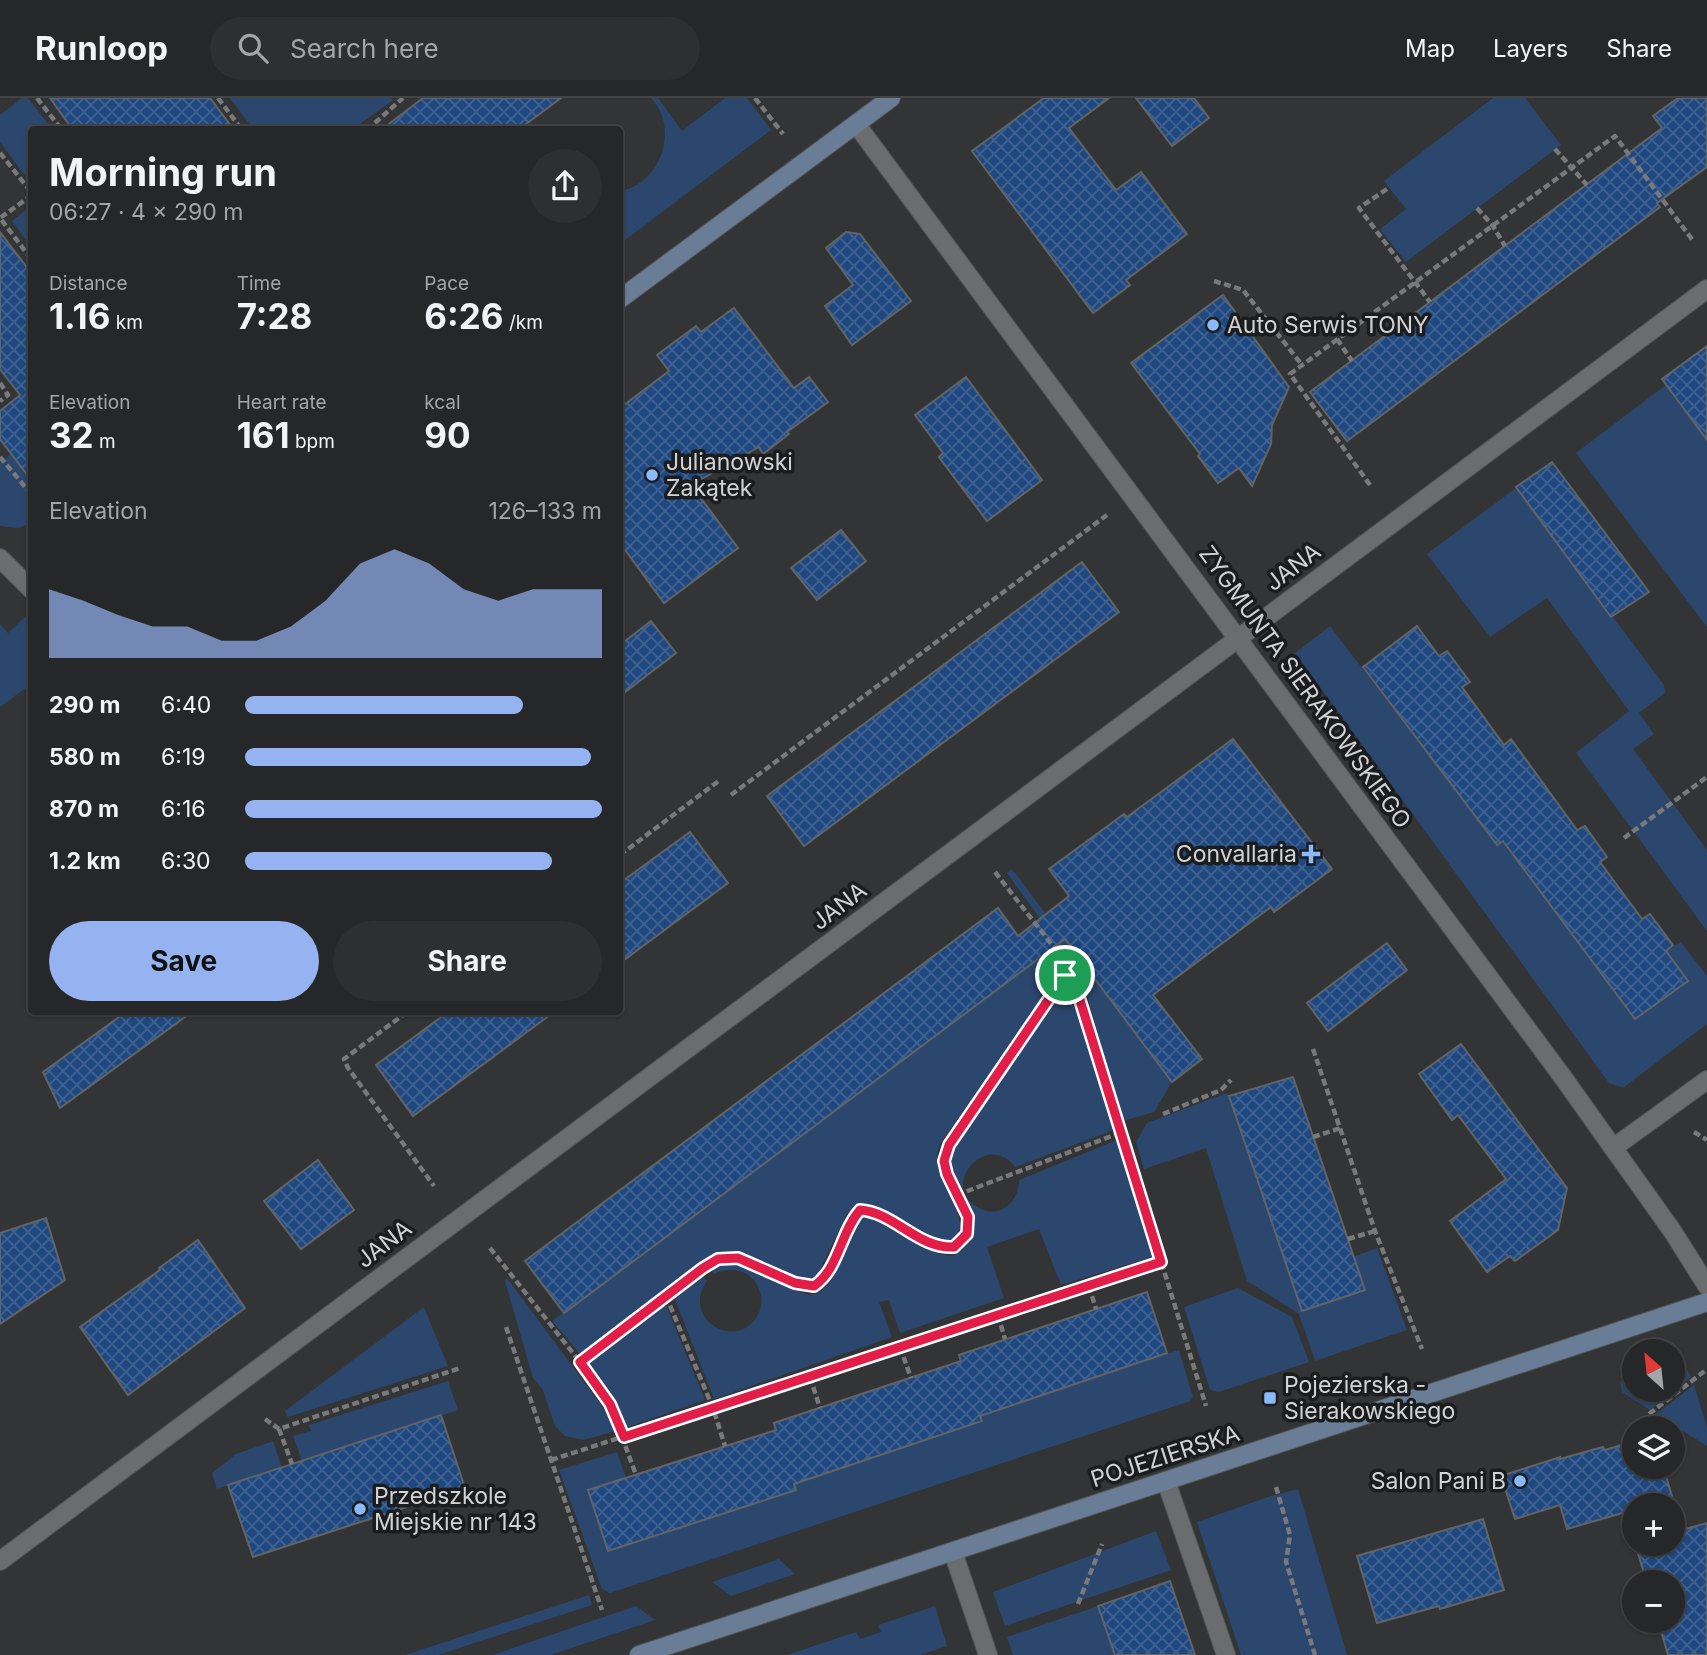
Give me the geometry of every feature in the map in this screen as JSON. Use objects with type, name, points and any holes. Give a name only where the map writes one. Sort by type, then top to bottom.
[{"type":"street","points":[[623,297],[891,98]]},
{"type":"street","name":"ZYGMUNTA SIERAKOWSKIEGO","points":[[856,124],[1239,638],[1613,1148],[1673,1232],[1707,1286]]},
{"type":"street","name":"JANA","points":[[0,1562],[1707,289]]},
{"type":"street","points":[[0,558],[28,586]]},
{"type":"street","points":[[1613,1148],[1707,1080]]},
{"type":"street","name":"POJEZIERSKA","points":[[639,1655],[1707,1302]]},
{"type":"street","points":[[1166,1481],[1226,1655]]},
{"type":"street","points":[[953,1552],[988,1655]]},
{"type":"path","points":[[37,98],[59,126]]},
{"type":"path","points":[[218,98],[239,126]]},
{"type":"path","points":[[371,126],[403,98]]},
{"type":"path","points":[[755,98],[783,134]]},
{"type":"path","points":[[1370,485],[1290,374],[1302,365],[1615,136],[1694,242]]},
{"type":"path","points":[[1555,149],[1587,185]]},
{"type":"path","points":[[0,153],[28,189]]},
{"type":"path","points":[[1387,189],[1359,208],[1430,302]]},
{"type":"path","points":[[28,197],[0,218],[28,255]]},
{"type":"path","points":[[1477,208],[1493,226],[1505,246]]},
{"type":"path","points":[[1214,281],[1243,290],[1302,365]]},
{"type":"path","points":[[1337,340],[1352,360]]},
{"type":"path","points":[[0,383],[8,394],[0,401]]},
{"type":"path","points":[[0,457],[28,490]]},
{"type":"path","points":[[731,795],[1107,516]]},
{"type":"path","points":[[1624,838],[1707,777]]},
{"type":"path","points":[[623,853],[720,780]]},
{"type":"path","points":[[995,872],[1070,968],[1206,1406]]},
{"type":"path","points":[[580,1362],[718,1259],[738,1258],[795,1283],[814,1286],[825,1278],[851,1220],[860,1210],[871,1211],[928,1244],[941,1248],[954,1247],[967,1234],[968,1217],[944,1161],[949,1145],[1070,968]]},
{"type":"path","points":[[403,1015],[344,1059],[434,1186]]},
{"type":"path","points":[[1313,1049],[1375,1231],[1422,1349]]},
{"type":"path","points":[[1163,1114],[1220,1090],[1231,1080]]},
{"type":"path","points":[[1313,1137],[1341,1128]]},
{"type":"path","points":[[957,1195],[1122,1132]]},
{"type":"path","points":[[1693,1132],[1707,1140]]},
{"type":"path","points":[[1348,1239],[1375,1231]]},
{"type":"path","points":[[490,1248],[610,1404],[636,1475]]},
{"type":"path","points":[[551,1460],[1161,1262]]},
{"type":"path","points":[[1088,1286],[1096,1309]]},
{"type":"path","points":[[666,1296],[713,1408],[725,1446]]},
{"type":"path","points":[[998,1315],[1005,1339]]},
{"type":"path","points":[[506,1327],[602,1610]]},
{"type":"path","points":[[900,1348],[911,1378]]},
{"type":"path","points":[[279,1429],[460,1368]]},
{"type":"path","points":[[1649,1414],[1706,1370]]},
{"type":"path","points":[[810,1377],[820,1408]]},
{"type":"path","points":[[265,1419],[279,1429],[292,1464]]},
{"type":"path","points":[[1276,1487],[1290,1535],[1286,1562],[1315,1655]]},
{"type":"path","points":[[1078,1604],[1102,1544]]},
{"type":"shaded area","points":[[22,98],[28,98],[50,126],[28,126],[28,180],[0,142],[0,115]]},
{"type":"shaded area","points":[[230,98],[393,100],[357,126],[251,126]]},
{"type":"shaded area","points":[[651,98],[658,98],[682,131],[725,98],[747,98],[771,130],[623,242],[623,190],[646,178],[662,153],[665,139],[660,110]]},
{"type":"shaded area","points":[[1493,98],[1525,98],[1561,145],[1406,262],[1380,229],[1406,209],[1384,181]]},
{"type":"shaded area","points":[[28,208],[28,243],[12,221]]},
{"type":"shaded area","points":[[1666,385],[1707,440],[1707,627],[1576,453]]},
{"type":"shaded area","points":[[11,454],[28,477],[28,524],[18,528],[0,526],[0,462]]},
{"type":"shaded area","points":[[1516,488],[1664,685],[1665,693],[1639,713],[1654,734],[1633,749],[1707,850],[1707,931],[1576,753],[1629,711],[1547,598],[1490,637],[1427,554]]},
{"type":"shaded area","points":[[26,616],[28,686],[0,707],[0,624],[8,633]]},
{"type":"shaded area","points":[[1330,626],[1496,844],[1503,841],[1635,1019],[1688,981],[1666,951],[1681,942],[1707,976],[1707,1024],[1623,1088],[1609,1083],[1295,653]]},
{"type":"shaded area","points":[[1012,869],[1172,1082],[1154,1112],[1123,1121],[1081,975],[1007,873]]},
{"type":"shaded area","points":[[1048,951],[1062,971],[939,1147],[938,1166],[960,1224],[959,1233],[952,1240],[939,1241],[874,1205],[862,1204],[847,1214],[815,1280],[806,1281],[737,1253],[721,1252],[707,1259],[581,1355],[552,1321]]},
{"type":"shaded area","points":[[1067,979],[1114,1130],[1015,1167],[1008,1159],[999,1155],[982,1157],[968,1169],[963,1188],[960,1188],[950,1164],[954,1146]]},
{"type":"shaded area","points":[[1227,1093],[1353,1257],[1377,1248],[1407,1330],[1315,1361],[1299,1314],[1247,1281],[1206,1148],[1144,1169],[1136,1142],[1147,1123]]},
{"type":"shaded area","points":[[1117,1140],[1153,1257],[1061,1285],[1039,1229],[987,1247],[1004,1298],[900,1333],[889,1300],[879,1302],[892,1337],[714,1399],[674,1297],[702,1275],[707,1281],[701,1295],[701,1307],[706,1318],[726,1331],[737,1331],[749,1326],[758,1315],[761,1299],[756,1283],[746,1274],[727,1270],[714,1274],[710,1268],[725,1262],[737,1263],[809,1295],[818,1293],[828,1285],[854,1222],[862,1216],[869,1216],[936,1252],[954,1255],[967,1245],[972,1233],[971,1215],[965,1198],[983,1210],[991,1212],[1004,1209],[1013,1200],[1019,1180]]},
{"type":"shaded area","points":[[507,1278],[604,1409],[615,1431],[584,1440],[565,1436],[555,1426],[543,1390],[533,1378],[505,1281]]},
{"type":"shaded area","points":[[1238,1288],[1292,1317],[1309,1362],[1219,1392],[1210,1390],[1184,1307]]},
{"type":"shaded area","points":[[665,1303],[705,1400],[625,1428],[617,1405],[587,1363]]},
{"type":"shaded area","points":[[424,1307],[448,1366],[288,1417],[285,1411]]},
{"type":"shaded area","points":[[1179,1350],[1193,1397],[1190,1401],[610,1593],[602,1589],[559,1470],[617,1452],[626,1478],[588,1490],[608,1551],[796,1490],[794,1484],[982,1421],[980,1416]]},
{"type":"shaded area","points":[[1685,1365],[1691,1377],[1685,1382]]},
{"type":"shaded area","points":[[448,1381],[458,1410],[302,1461],[293,1436],[311,1431],[309,1425]]},
{"type":"shaded area","points":[[1694,1385],[1707,1427],[1707,1446],[1685,1432],[1685,1416],[1656,1414],[1672,1402],[1685,1402],[1685,1392]]},
{"type":"shaded area","points":[[1638,1402],[1660,1402],[1650,1410]]},
{"type":"shaded area","points":[[273,1441],[282,1468],[217,1489],[212,1473],[236,1454]]},
{"type":"shaded area","points":[[1298,1489],[1347,1655],[1241,1655],[1197,1522]]},
{"type":"shaded area","points":[[1156,1531],[1171,1570],[1005,1626],[993,1592]]},
{"type":"shaded area","points":[[779,1559],[795,1574],[731,1596],[712,1582]]},
{"type":"shaded area","points":[[589,1595],[592,1605],[438,1655],[405,1655]]},
{"type":"shaded area","points":[[636,1606],[655,1620],[551,1655],[492,1655]]},
{"type":"shaded area","points":[[935,1606],[947,1646],[920,1655],[787,1655],[856,1632],[860,1639],[881,1632],[878,1625]]},
{"type":"shaded area","points":[[1098,1606],[1115,1655],[1013,1655],[1007,1637]]},
{"type":"building","points":[[50,98],[210,98],[231,126],[70,126]]},
{"type":"building","points":[[423,98],[561,98],[523,126],[386,126]]},
{"type":"building","points":[[1044,98],[1109,98],[1069,128],[1116,190],[1141,172],[1187,234],[1126,280],[1130,285],[1093,313],[972,151]]},
{"type":"building","points":[[1136,98],[1194,98],[1209,118],[1172,146]]},
{"type":"building","points":[[1678,98],[1707,98],[1707,167],[1657,203],[1660,207],[1347,441],[1310,392],[1662,128],[1653,116]]},
{"type":"building","points":[[0,232],[28,269],[28,476],[0,439],[0,411],[20,395],[0,369]]},
{"type":"building","points":[[846,232],[860,234],[911,301],[852,345],[825,306],[853,285],[826,248]]},
{"type":"building","points":[[1223,295],[1289,387],[1272,425],[1271,444],[1252,486],[1239,468],[1218,483],[1198,456],[1200,454],[1131,363]]},
{"type":"building","points":[[734,308],[794,388],[809,377],[828,402],[787,432],[789,434],[763,454],[759,447],[691,485],[738,548],[664,603],[623,547],[623,406],[669,371],[657,355],[696,326],[701,332]]},
{"type":"building","points":[[1707,346],[1707,440],[1662,379]]},
{"type":"building","points":[[966,377],[1042,480],[987,521],[939,457],[943,453],[915,415]]},
{"type":"building","points":[[1552,462],[1649,592],[1611,617],[1516,487]]},
{"type":"building","points":[[841,530],[866,561],[817,600],[791,568]]},
{"type":"building","points":[[1082,562],[1119,612],[804,846],[767,796]]},
{"type":"building","points":[[651,621],[676,653],[623,694],[623,643]]},
{"type":"building","points":[[1417,626],[1439,656],[1447,651],[1470,682],[1462,687],[1504,745],[1511,739],[1577,830],[1585,826],[1607,857],[1600,862],[1642,919],[1650,914],[1673,945],[1666,951],[1688,981],[1635,1019],[1503,841],[1497,845],[1363,667]]},
{"type":"building","points":[[1233,739],[1332,869],[1274,912],[1271,907],[1153,995],[1202,1059],[1172,1082],[1065,939],[564,1313],[525,1261],[998,908],[1018,936],[1069,896],[1049,869],[1124,814],[1127,817]]},
{"type":"building","points":[[690,832],[728,883],[623,961],[623,881]]},
{"type":"building","points":[[1387,943],[1407,970],[1328,1031],[1307,1003]]},
{"type":"building","points":[[122,1015],[188,1015],[60,1108],[43,1072]]},
{"type":"building","points":[[444,1015],[550,1015],[413,1116],[376,1065]]},
{"type":"building","points":[[1461,1044],[1567,1188],[1558,1230],[1515,1261],[1510,1256],[1487,1272],[1450,1221],[1506,1179],[1458,1115],[1452,1120],[1419,1074]]},
{"type":"building","points":[[1293,1077],[1365,1290],[1302,1311],[1229,1096]]},
{"type":"building","points":[[318,1160],[354,1210],[301,1249],[264,1201]]},
{"type":"building","points":[[46,1218],[65,1280],[0,1324],[0,1233]]},
{"type":"building","points":[[198,1240],[245,1308],[128,1395],[80,1327]]},
{"type":"building","points":[[1147,1292],[1167,1353],[980,1416],[982,1421],[794,1484],[796,1490],[608,1551],[588,1490],[776,1430],[774,1423],[961,1361],[959,1355]]},
{"type":"building","points":[[441,1415],[465,1488],[253,1557],[228,1485]]},
{"type":"building","points":[[1622,1445],[1622,1479],[1667,1479],[1671,1493],[1622,1493],[1622,1513],[1567,1529],[1560,1505],[1515,1519],[1501,1476],[1560,1457],[1603,1447],[1605,1450]]},
{"type":"building","points":[[1483,1519],[1504,1590],[1440,1609],[1439,1606],[1377,1623],[1357,1556]]},
{"type":"building","points":[[1707,1523],[1707,1655],[1668,1655],[1662,1633],[1685,1633],[1685,1570],[1643,1570],[1639,1556],[1685,1556],[1685,1529]]},
{"type":"building","points":[[1170,1581],[1195,1655],[1115,1655],[1098,1606]]},
{"type":"place","name":"Auto Serwis TONY","points":[[1213,325]]},
{"type":"place","name":"Julianowski Zakątek","points":[[652,475]]},
{"type":"place","name":"Convallaria","points":[[1311,854]]},
{"type":"place","name":"Pojezierska - Sierakowskiego","points":[[1270,1398]]},
{"type":"place","name":"Salon Pani B","points":[[1520,1481]]},
{"type":"place","name":"Przedszkole Miejskie nr 143","points":[[360,1509]]},
{"type":"route","points":[[1070,968],[1161,1262],[624,1437],[610,1404],[580,1362],[718,1259],[738,1258],[795,1283],[814,1286],[825,1278],[851,1220],[860,1210],[871,1211],[928,1244],[941,1248],[954,1247],[967,1234],[968,1217],[947,1174],[944,1161],[949,1145],[1065,975],[1070,968]]}]
